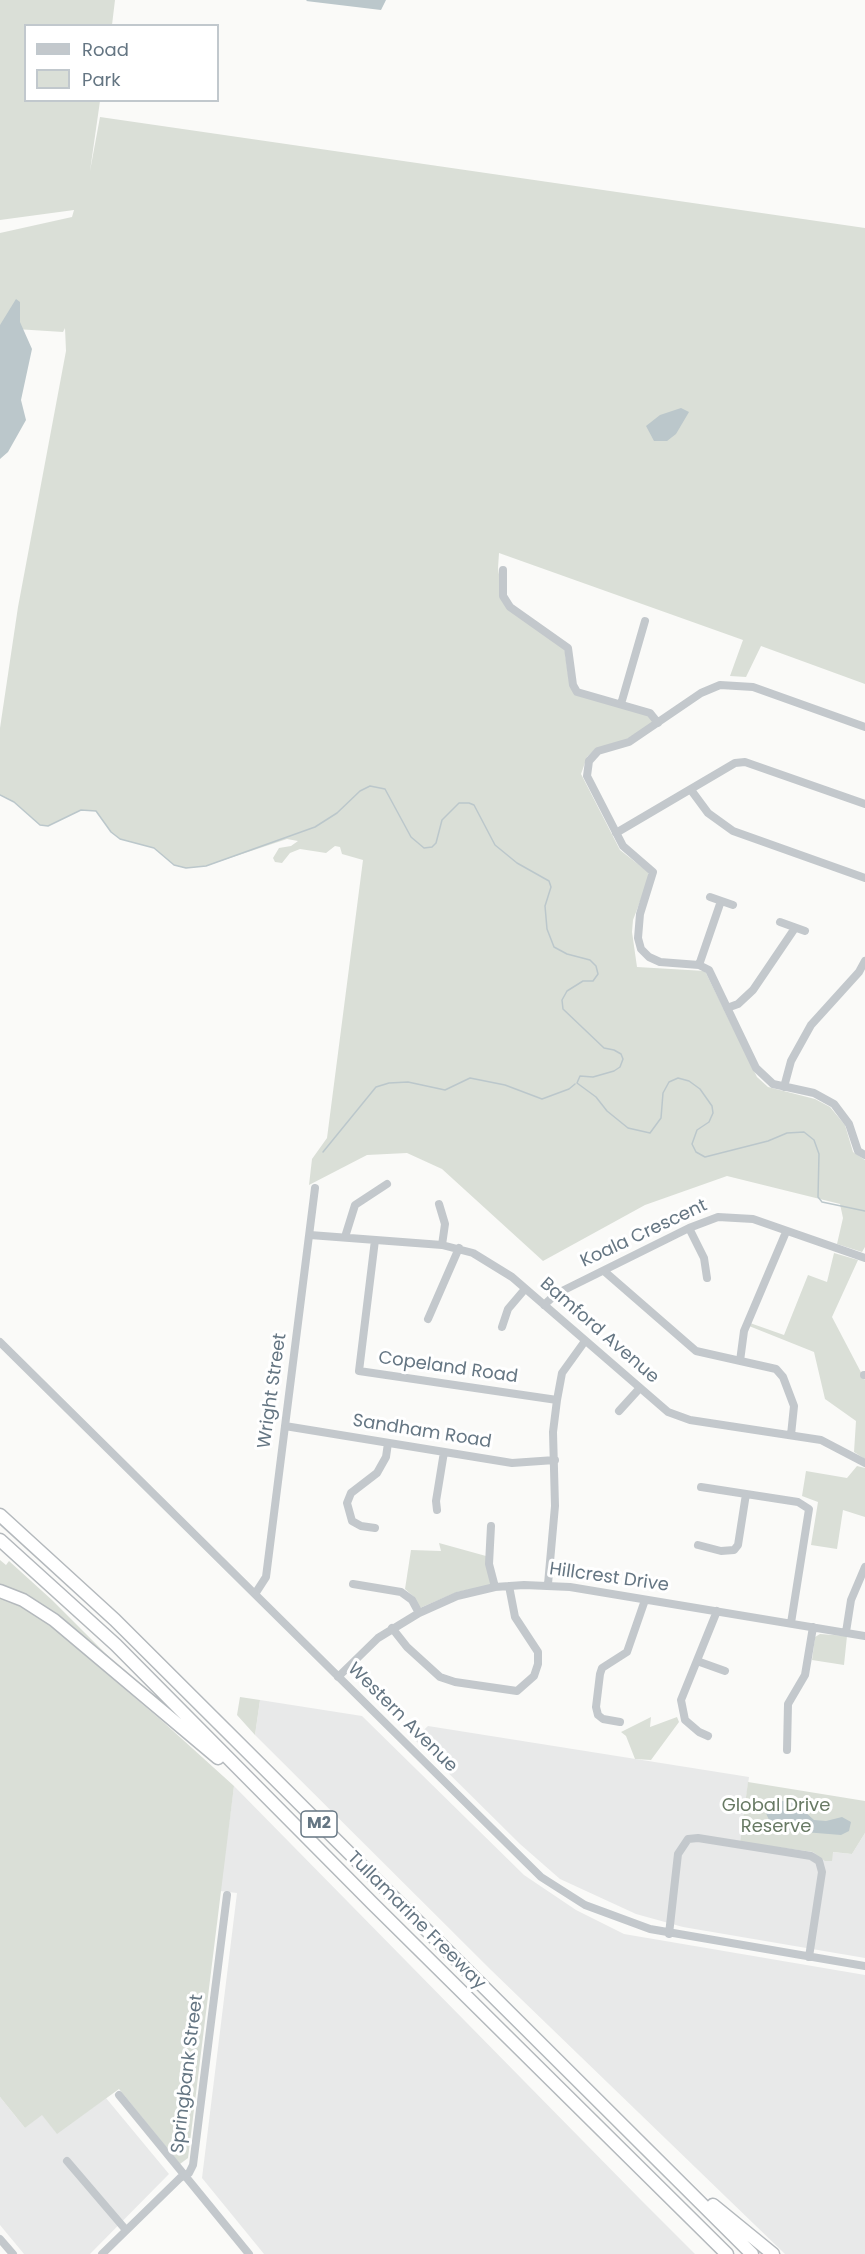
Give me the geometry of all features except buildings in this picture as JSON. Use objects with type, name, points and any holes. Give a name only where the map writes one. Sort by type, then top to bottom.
[{"type":"highway","name":"Tullamarine Freeway","points":[[0,1515],[115,1620],[752,2254]]},
{"type":"highway","name":"Tullamarine Freeway","points":[[0,1542],[116,1645],[724,2253]]},
{"type":"highway","points":[[0,1591],[23,1600],[54,1620],[266,1796]]},
{"type":"highway","points":[[689,2191],[704,2198],[773,2254]]},
{"type":"street","points":[[503,570],[503,596],[510,608],[568,648],[573,685],[577,692],[650,713],[658,723]]},
{"type":"street","points":[[621,704],[645,621]]},
{"type":"street","points":[[865,727],[753,687],[730,684],[701,693],[629,742],[604,747],[589,762],[587,776],[626,850],[653,872],[638,927],[641,948],[649,957],[660,963],[699,964],[709,970],[756,1068],[764,1078],[784,1087],[814,1093],[834,1104],[849,1124],[858,1151],[865,1155]]},
{"type":"street","points":[[616,833],[735,763],[746,762],[865,804]]},
{"type":"street","points":[[691,790],[708,813],[733,831],[865,878]]},
{"type":"street","points":[[710,897],[733,904]]},
{"type":"street","points":[[699,964],[721,901]]},
{"type":"street","points":[[780,922],[805,931]]},
{"type":"street","points":[[727,1008],[738,1004],[753,990],[795,928]]},
{"type":"street","points":[[784,1087],[791,1061],[811,1025],[859,972],[865,961]]},
{"type":"street","points":[[345,1237],[355,1205],[387,1184]]},
{"type":"street","name":"Wright Street","points":[[255,1594],[266,1577],[315,1188]]},
{"type":"street","points":[[439,1204],[446,1224],[442,1245]]},
{"type":"street","name":"Koala Crescent","points":[[544,1305],[556,1294],[689,1228],[706,1220],[732,1216],[753,1219],[865,1258]]},
{"type":"street","points":[[689,1228],[704,1258],[707,1278]]},
{"type":"street","points":[[740,1361],[744,1331],[786,1232]]},
{"type":"street","name":"Bamford Avenue","points":[[310,1235],[442,1245],[459,1248],[486,1259],[525,1289],[668,1412],[682,1418],[820,1440],[865,1462]]},
{"type":"street","name":"Copeland Road","points":[[375,1240],[358,1371],[557,1400]]},
{"type":"street","points":[[428,1319],[459,1248]]},
{"type":"street","points":[[604,1271],[696,1351],[767,1365],[783,1377],[794,1406],[791,1435]]},
{"type":"street","points":[[502,1327],[508,1309],[525,1289]]},
{"type":"street","name":"Western Avenue","points":[[0,1341],[541,1877],[601,1913],[669,1934],[865,1966]]},
{"type":"street","points":[[548,1584],[555,1506],[553,1432],[557,1400],[562,1372],[585,1341]]},
{"type":"street","points":[[620,1411],[639,1389]]},
{"type":"street","name":"Sandham Road","points":[[285,1426],[512,1463],[555,1460]]},
{"type":"street","points":[[375,1528],[361,1526],[352,1521],[347,1503],[351,1493],[377,1473],[386,1457],[388,1443]]},
{"type":"street","points":[[437,1510],[436,1501],[444,1452]]},
{"type":"street","points":[[701,1487],[798,1502],[809,1509],[791,1623]]},
{"type":"street","points":[[698,1545],[720,1551],[734,1550],[738,1545],[746,1494]]},
{"type":"street","points":[[491,1526],[489,1564],[495,1587]]},
{"type":"street","points":[[846,1632],[851,1600],[865,1567]]},
{"type":"street","points":[[353,1584],[401,1592],[412,1600],[419,1612]]},
{"type":"street","name":"Hillcrest Drive","points":[[338,1677],[366,1649],[392,1628],[419,1612],[457,1596],[495,1587],[548,1584],[865,1636]]},
{"type":"street","points":[[392,1628],[407,1647],[440,1677],[455,1682],[517,1691],[528,1684],[538,1664],[538,1652],[515,1617],[509,1586]]},
{"type":"street","points":[[620,1722],[603,1719],[598,1715],[596,1707],[600,1674],[602,1668],[627,1652],[645,1599]]},
{"type":"street","points":[[708,1736],[685,1720],[681,1710],[681,1700],[717,1611]]},
{"type":"street","points":[[787,1750],[788,1704],[806,1675],[813,1627]]},
{"type":"street","points":[[697,1661],[725,1671]]},
{"type":"street","points":[[669,1934],[678,1854],[688,1839],[698,1838],[814,1858],[821,1868],[809,1957]]},
{"type":"street","name":"Springbank Street","points":[[102,2254],[191,2170],[227,1895]]},
{"type":"street","points":[[119,2095],[249,2254]]},
{"type":"street","points":[[67,2161],[126,2230]]},
{"type":"street","points":[[0,2239],[13,2254]]},
{"type":"shaded area","points":[[307,0],[386,0],[381,10],[306,1]]},
{"type":"shaded area","points":[[16,299],[20,302],[20,322],[32,349],[21,400],[26,420],[8,452],[0,459],[0,325]]},
{"type":"shaded area","points":[[681,408],[689,412],[676,434],[667,441],[654,441],[646,426],[660,415]]},
{"type":"shaded area","points":[[260,1700],[362,1716],[524,1875],[576,1910],[624,1934],[865,1975],[865,2254],[785,2254],[491,1970],[255,1735]]},
{"type":"shaded area","points":[[428,1726],[749,1777],[740,1842],[813,1852],[820,1856],[832,1852],[852,1854],[865,1833],[865,1958],[683,1927],[636,1914],[560,1879],[520,1844],[414,1739]]},
{"type":"shaded area","points":[[234,1786],[695,2254],[264,2254],[202,2178],[237,1893],[220,1891]]},
{"type":"shaded area","points":[[774,1800],[794,1802],[814,1820],[826,1821],[842,1817],[851,1822],[849,1831],[841,1835],[792,1831],[769,1820],[765,1811],[768,1803]]},
{"type":"shaded area","points":[[0,2097],[25,2128],[42,2114],[57,2133],[106,2098],[169,2174],[90,2254],[24,2254],[0,2225]]},
{"type":"green space","points":[[0,0],[115,0],[112,24],[24,24],[24,102],[100,102],[90,171],[100,117],[865,228],[865,684],[761,646],[746,677],[730,676],[743,640],[499,553],[498,568],[503,601],[564,646],[570,688],[652,717],[652,723],[624,741],[595,749],[587,757],[581,774],[620,850],[648,872],[649,878],[633,920],[632,932],[637,967],[705,971],[757,1077],[768,1087],[815,1099],[830,1107],[845,1125],[853,1152],[865,1160],[865,1247],[862,1252],[837,1244],[843,1218],[840,1204],[727,1176],[645,1205],[543,1261],[442,1169],[407,1153],[367,1155],[309,1185],[312,1159],[327,1138],[363,860],[342,854],[340,847],[335,846],[326,853],[300,849],[290,853],[282,863],[275,862],[273,858],[279,848],[291,846],[298,841],[287,839],[206,866],[186,868],[174,865],[154,848],[120,839],[111,832],[96,811],[81,810],[48,826],[40,825],[14,802],[0,795],[0,728],[18,607],[66,351],[65,328],[63,332],[0,328],[0,233],[72,217],[74,210],[0,220]]},
{"type":"green space","points":[[834,1253],[858,1260],[832,1317],[865,1380],[865,1459],[854,1452],[856,1421],[825,1399],[814,1352],[749,1326],[750,1323],[784,1335],[808,1275],[827,1282]]},
{"type":"green space","points":[[857,1466],[865,1468],[865,1517],[843,1510],[837,1549],[811,1545],[818,1502],[802,1496],[806,1471],[847,1478]]},
{"type":"green space","points":[[439,1543],[486,1556],[491,1585],[457,1592],[420,1608],[414,1597],[405,1589],[411,1550],[441,1551]]},
{"type":"green space","points":[[0,1560],[6,1565],[9,1561],[119,1667],[53,1612],[27,1596],[0,1585]]},
{"type":"green space","points":[[0,1598],[20,1604],[44,1620],[234,1786],[188,2158],[180,2164],[119,2089],[57,2134],[42,2115],[25,2128],[0,2097]]},
{"type":"green space","points":[[820,1634],[847,1636],[844,1665],[812,1660],[815,1637]]},
{"type":"green space","points":[[240,1697],[260,1700],[255,1735],[237,1715]]},
{"type":"green space","points":[[651,1717],[650,1727],[677,1717],[679,1722],[651,1760],[635,1759],[626,1736],[621,1732]]},
{"type":"green space","name":"Global Drive Reserve","points":[[748,1782],[865,1801],[865,1833],[852,1854],[833,1852],[832,1861],[825,1861],[813,1852],[740,1842]]},
{"type":"waterway","points":[[0,795],[14,802],[40,825],[48,826],[81,810],[96,811],[111,832],[120,839],[154,848],[174,865],[186,868],[206,866],[315,827],[337,813],[360,791],[370,786],[385,789],[411,837],[424,848],[432,847],[436,843],[442,820],[459,803],[474,805],[495,845],[517,863],[549,881],[551,887],[545,906],[547,929],[554,947],[567,954],[590,960],[596,966],[598,974],[593,981],[583,981],[567,991],[562,1000],[563,1009],[604,1048],[621,1054],[623,1059],[620,1067],[614,1071],[593,1077],[580,1076],[577,1083],[596,1097],[607,1111],[628,1128],[650,1133],[661,1118],[663,1093],[669,1082],[678,1078],[689,1081],[700,1089],[712,1106],[713,1113],[709,1122],[697,1130],[692,1144],[696,1152],[705,1157],[768,1141],[787,1133],[804,1132],[814,1140],[819,1154],[818,1197],[822,1202],[865,1211]]},
{"type":"waterway","points":[[323,1152],[376,1087],[389,1083],[408,1082],[445,1090],[470,1078],[505,1085],[542,1099],[569,1089],[575,1084]]}]
